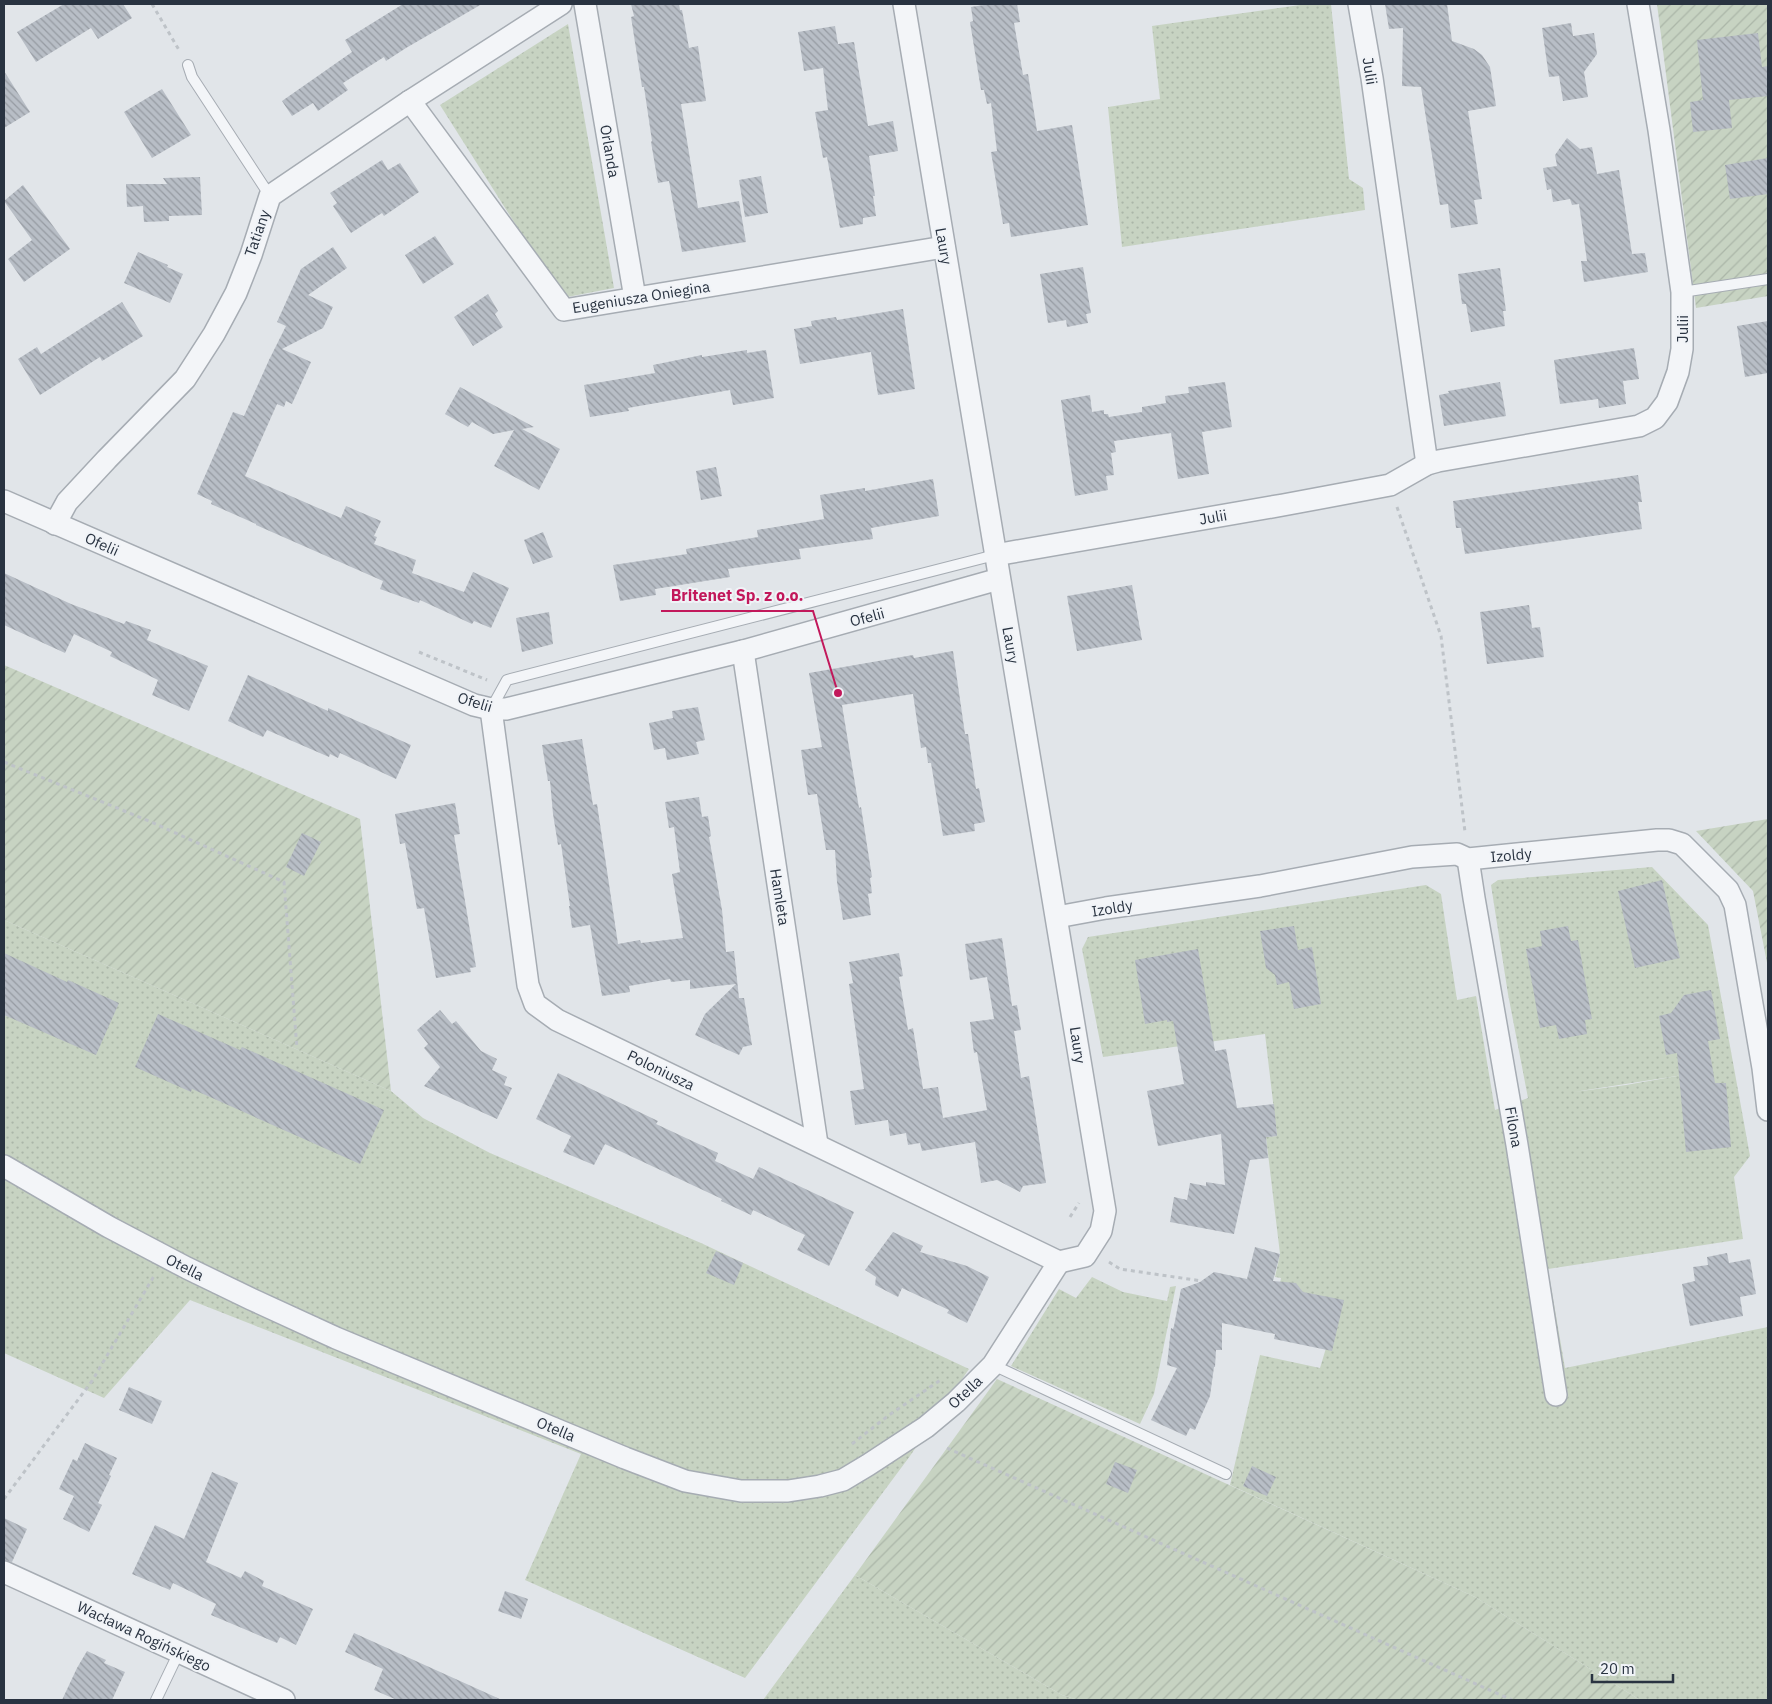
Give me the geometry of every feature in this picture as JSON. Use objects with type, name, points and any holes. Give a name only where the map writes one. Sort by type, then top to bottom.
[{"type":"street","name":"Tatiany","points":[[55,524],[67,502],[185,380],[214,334],[236,292],[251,255],[270,196],[410,101],[561,4]]},
{"type":"street","name":"Orlanda","points":[[585,4],[635,298]]},
{"type":"street","name":"Laury","points":[[904,4],[1105,1211],[1101,1231],[1085,1256],[1059,1262]]},
{"type":"street","name":"Julii","points":[[1359,4],[1372,78],[1427,464]]},
{"type":"street","name":"Julii","points":[[995,555],[1390,485],[1427,464],[1438,461],[1639,426],[1655,418],[1667,402],[1678,372],[1682,350],[1682,292],[1638,4]]},
{"type":"street","name":"Eugeniusza Oniegina","points":[[410,101],[564,310],[944,248]]},
{"type":"street","name":"Ofelii","points":[[4,501],[474,705],[492,709],[506,710],[743,650],[999,579]]},
{"type":"street","name":"Hamleta","points":[[743,650],[816,1144]]},
{"type":"street","name":"Poloniusza","points":[[492,709],[528,985],[535,1004],[557,1020],[1059,1262]]},
{"type":"street","name":"Izoldy","points":[[1057,917],[1260,886],[1412,857],[1463,857],[1670,840],[1682,844],[1728,890],[1735,905],[1763,1068],[1768,1110]]},
{"type":"street","name":"Filona","points":[[1463,857],[1474,898],[1517,1145],[1556,1394]]},
{"type":"street","name":"Otella","points":[[4,1166],[146,1247],[243,1296],[292,1318],[625,1458],[685,1481],[741,1491],[788,1491],[843,1480],[926,1427],[956,1402],[993,1365],[1059,1262]]},
{"type":"street","name":"Wacława Rogińskiego","points":[[4,1572],[284,1700]]},
{"type":"lane","points":[[188,65],[192,78],[270,196]]},
{"type":"lane","points":[[1682,292],[1768,279]]},
{"type":"lane","points":[[492,709],[507,680],[995,555]]},
{"type":"lane","points":[[993,1365],[1226,1474]]},
{"type":"lane","points":[[156,1700],[179,1652]]},
{"type":"path","points":[[152,4],[188,65]]},
{"type":"path","points":[[1390,485],[1441,636],[1465,831],[1463,857]]},
{"type":"path","points":[[4,762],[149,821],[284,882],[297,1049]]},
{"type":"path","points":[[4,1499],[92,1381],[148,1288]]},
{"type":"path","points":[[845,1448],[943,1378]]},
{"type":"path","points":[[947,1448],[1512,1700]]},
{"type":"green space","points":[[1307,4],[1331,4],[1349,179],[1363,188],[1365,210],[1122,247],[1108,107],[1160,99],[1152,26]]},
{"type":"green space","points":[[1657,4],[1768,4],[1768,296],[1696,308]]},
{"type":"green space","points":[[568,24],[614,288],[562,298],[440,105]]},
{"type":"green space","points":[[4,665],[360,819],[391,1091],[4,920]]},
{"type":"green space","points":[[1768,819],[1768,968],[1753,891],[1696,831]]},
{"type":"green space","points":[[1652,867],[1708,925],[1750,1156],[1734,1177],[1743,1239],[1548,1269],[1565,1368],[1768,1327],[1768,1700],[1640,1700],[1475,1597],[1230,1485],[1260,1355],[1320,1368],[1339,1305],[1279,1289],[1281,1278],[1275,1277],[1280,1254],[1266,1137],[1277,1136],[1265,1034],[1103,1057],[1082,949],[1088,937],[1426,885],[1441,894],[1457,1000],[1476,996],[1495,1110],[1528,1098],[1508,994],[1491,885],[1498,880]],"holes":[[[1683,1075],[1626,1085],[1574,1092]]]},
{"type":"green space","points":[[4,920],[391,1091],[423,1118],[490,1153],[701,1243],[969,1369],[910,1456],[745,1678],[525,1580],[581,1454],[190,1300],[104,1398],[4,1353]]},
{"type":"green space","points":[[1092,1277],[1123,1292],[1167,1301],[1170,1287],[1176,1286],[1154,1394],[1140,1424],[1011,1366],[1059,1289],[1076,1298]]},
{"type":"green space","points":[[997,1379],[1475,1597],[1640,1700],[1078,1700],[1062,1695],[855,1575]]},
{"type":"green space","points":[[855,1575],[1062,1695],[1078,1700],[763,1700]]},
{"type":"building","points":[[64,4],[123,4],[132,18],[98,39],[91,28],[36,62],[17,32]]},
{"type":"building","points":[[403,4],[482,4],[386,61],[384,57],[343,83],[348,90],[318,111],[313,103],[292,116],[282,101],[352,52],[345,40]]},
{"type":"building","points":[[631,4],[679,4],[680,10],[682,10],[689,48],[698,46],[706,101],[681,104],[698,208],[739,201],[746,242],[682,252],[669,181],[658,183],[644,87],[642,87],[631,17],[634,16]]},
{"type":"building","points":[[990,4],[1017,4],[1020,22],[1014,23],[1023,75],[1028,74],[1037,131],[1072,125],[1088,225],[1011,237],[1009,223],[1003,224],[991,152],[997,151],[991,103],[987,104],[984,90],[981,90],[970,22],[973,21],[971,7]]},
{"type":"building","points":[[1385,4],[1447,4],[1452,41],[1474,49],[1482,55],[1490,67],[1496,106],[1468,111],[1482,199],[1474,200],[1478,224],[1451,228],[1448,204],[1440,205],[1421,87],[1402,86],[1403,28],[1389,29]]},
{"type":"building","points":[[1571,23],[1573,36],[1594,33],[1597,54],[1584,72],[1588,97],[1563,101],[1559,76],[1549,77],[1542,28]]},
{"type":"building","points":[[835,26],[838,44],[854,42],[868,126],[893,121],[898,151],[869,156],[876,216],[863,218],[863,224],[840,228],[827,157],[823,158],[815,112],[828,110],[823,68],[804,71],[798,32]]},
{"type":"building","points":[[1758,33],[1762,67],[1768,66],[1768,96],[1729,100],[1732,128],[1693,132],[1690,102],[1703,100],[1697,40]]},
{"type":"building","points":[[4,71],[30,112],[4,128]]},
{"type":"building","points":[[162,89],[191,135],[152,158],[124,112]]},
{"type":"building","points":[[1567,138],[1580,149],[1592,147],[1597,174],[1619,170],[1632,254],[1645,253],[1648,272],[1584,282],[1581,261],[1587,261],[1579,204],[1572,205],[1570,199],[1553,202],[1551,189],[1547,190],[1543,168],[1557,166],[1555,155]]},
{"type":"building","points":[[1768,158],[1768,194],[1730,199],[1725,165]]},
{"type":"building","points":[[382,160],[388,170],[400,163],[419,192],[384,216],[382,213],[351,233],[333,206],[337,203],[330,193]]},
{"type":"building","points":[[761,176],[768,213],[745,217],[739,180]]},
{"type":"building","points":[[200,177],[202,215],[169,216],[169,221],[144,222],[143,206],[127,207],[126,184],[167,184],[163,178]]},
{"type":"building","points":[[23,185],[70,249],[24,282],[8,259],[32,240],[4,201]]},
{"type":"building","points":[[435,236],[454,264],[423,284],[405,255]]},
{"type":"building","points":[[333,247],[347,268],[308,295],[333,307],[323,328],[282,349],[311,362],[292,404],[286,401],[284,407],[277,404],[245,476],[341,518],[346,506],[381,521],[374,536],[377,537],[374,544],[416,560],[412,573],[464,592],[473,572],[509,588],[491,628],[474,621],[472,624],[420,600],[419,603],[380,589],[383,581],[211,504],[212,501],[197,494],[233,412],[244,416],[286,326],[277,322],[301,269]]},
{"type":"building","points":[[138,252],[183,274],[170,303],[124,283]]},
{"type":"building","points":[[1083,267],[1091,313],[1086,314],[1088,323],[1067,327],[1066,320],[1048,323],[1040,274]]},
{"type":"building","points":[[1500,268],[1506,311],[1503,311],[1505,326],[1471,332],[1466,304],[1462,304],[1458,274]]},
{"type":"building","points":[[488,294],[498,311],[495,314],[503,327],[473,346],[454,317]]},
{"type":"building","points":[[122,302],[143,336],[102,361],[100,357],[40,395],[18,359],[37,347],[41,354]]},
{"type":"building","points":[[903,309],[915,389],[878,395],[871,352],[800,364],[794,329],[812,326],[811,321],[836,317],[837,320]]},
{"type":"building","points":[[1768,321],[1768,373],[1745,377],[1737,326]]},
{"type":"building","points":[[1634,348],[1639,379],[1623,381],[1626,404],[1599,408],[1598,399],[1560,404],[1554,360]]},
{"type":"building","points":[[747,350],[747,353],[766,350],[774,398],[733,405],[730,390],[628,408],[629,411],[590,417],[584,385],[655,373],[653,365],[702,355],[702,357]]},
{"type":"building","points":[[1225,382],[1232,427],[1202,432],[1209,474],[1178,479],[1171,433],[1114,441],[1116,452],[1111,453],[1114,475],[1106,476],[1108,490],[1075,496],[1061,400],[1090,395],[1092,412],[1104,410],[1104,414],[1108,414],[1109,417],[1142,412],[1142,407],[1166,403],[1165,396],[1189,393],[1188,387]]},
{"type":"building","points":[[1500,382],[1506,416],[1444,426],[1439,395],[1449,393],[1448,391]]},
{"type":"building","points":[[460,387],[534,427],[522,429],[560,449],[539,490],[494,466],[514,430],[493,434],[472,422],[468,427],[445,414]]},
{"type":"building","points":[[716,467],[722,496],[701,500],[696,471]]},
{"type":"building","points":[[1638,475],[1642,502],[1638,502],[1642,529],[1465,554],[1461,528],[1456,528],[1453,501]]},
{"type":"building","points":[[933,479],[939,516],[871,528],[873,539],[799,549],[801,559],[728,569],[730,577],[655,589],[656,595],[620,601],[613,565],[687,554],[686,549],[758,537],[757,530],[824,519],[820,495],[865,488],[865,491]]},
{"type":"building","points":[[543,532],[553,557],[533,564],[524,540]]},
{"type":"building","points":[[4,573],[71,604],[124,624],[126,621],[151,630],[147,640],[208,666],[189,711],[152,695],[158,680],[110,656],[112,652],[74,634],[65,653],[4,625]]},
{"type":"building","points":[[1132,585],[1142,640],[1077,651],[1067,596]]},
{"type":"building","points":[[1529,605],[1532,628],[1540,627],[1544,657],[1487,664],[1480,612]]},
{"type":"building","points":[[549,612],[553,644],[522,652],[516,618]]},
{"type":"building","points":[[953,651],[965,734],[968,734],[976,789],[979,788],[985,822],[974,824],[975,831],[943,836],[931,763],[928,763],[926,747],[921,748],[913,694],[842,705],[872,877],[870,878],[872,893],[868,894],[871,915],[843,920],[837,882],[835,850],[826,850],[817,794],[808,795],[801,750],[822,747],[809,673],[913,655],[914,658]]},
{"type":"building","points":[[248,675],[328,711],[328,708],[411,745],[396,779],[340,753],[338,758],[330,754],[329,757],[267,730],[263,737],[228,721]]},
{"type":"building","points":[[698,707],[705,740],[696,742],[699,754],[667,760],[665,748],[654,750],[649,723],[673,718],[672,711]]},
{"type":"building","points":[[582,739],[593,805],[597,804],[618,944],[640,940],[641,943],[683,938],[672,874],[680,872],[674,827],[669,828],[665,802],[699,797],[702,817],[708,816],[711,836],[709,837],[722,910],[726,952],[734,951],[739,998],[744,998],[752,1045],[743,1047],[739,1055],[695,1035],[705,1014],[736,984],[690,989],[690,980],[671,982],[670,979],[629,986],[630,992],[602,996],[590,925],[572,928],[561,844],[558,845],[550,781],[548,781],[542,745]]},
{"type":"building","points":[[455,803],[460,834],[454,835],[476,967],[470,968],[471,972],[436,978],[424,908],[417,909],[405,843],[400,844],[395,814]]},
{"type":"building","points":[[302,833],[321,842],[304,876],[286,867]]},
{"type":"building","points":[[1662,880],[1680,958],[1635,968],[1618,891]]},
{"type":"building","points":[[1294,926],[1298,950],[1312,947],[1321,1004],[1294,1009],[1289,982],[1277,985],[1275,975],[1266,968],[1260,931]]},
{"type":"building","points":[[1568,926],[1571,941],[1578,940],[1592,1019],[1585,1020],[1587,1034],[1559,1039],[1556,1025],[1540,1028],[1526,949],[1542,946],[1540,931]]},
{"type":"building","points":[[1002,938],[1012,1006],[1017,1005],[1021,1030],[1014,1031],[1021,1078],[1029,1076],[1046,1183],[1023,1186],[1020,1192],[997,1180],[981,1183],[975,1142],[922,1151],[920,1143],[908,1145],[906,1133],[890,1136],[888,1120],[855,1125],[850,1091],[864,1089],[849,984],[853,983],[849,962],[899,953],[903,976],[899,977],[908,1030],[913,1028],[923,1089],[938,1087],[943,1118],[987,1110],[977,1052],[974,1053],[970,1022],[994,1019],[987,977],[970,980],[965,944]]},
{"type":"building","points":[[1198,949],[1215,1051],[1226,1049],[1237,1108],[1274,1104],[1277,1136],[1266,1137],[1268,1158],[1250,1160],[1234,1234],[1170,1222],[1174,1197],[1187,1200],[1190,1183],[1206,1186],[1206,1182],[1225,1185],[1221,1134],[1158,1146],[1147,1091],[1184,1084],[1173,1021],[1167,1022],[1167,1020],[1145,1024],[1135,960]]},
{"type":"building","points":[[4,953],[119,1003],[96,1055],[4,1015]]},
{"type":"building","points":[[1711,990],[1720,1039],[1708,1041],[1715,1083],[1726,1083],[1731,1147],[1686,1152],[1677,1053],[1666,1055],[1659,1016],[1671,1013],[1684,995]]},
{"type":"building","points":[[440,1010],[452,1024],[456,1021],[481,1051],[497,1059],[492,1070],[507,1077],[504,1085],[512,1088],[497,1119],[424,1086],[440,1067],[424,1048],[428,1044],[417,1030]]},
{"type":"building","points":[[158,1014],[240,1050],[242,1047],[384,1110],[360,1164],[192,1089],[191,1092],[135,1067]]},
{"type":"building","points":[[558,1073],[658,1121],[656,1124],[718,1153],[715,1161],[753,1179],[759,1167],[854,1212],[829,1266],[797,1250],[805,1235],[753,1210],[751,1215],[721,1201],[722,1199],[605,1144],[594,1165],[563,1152],[571,1136],[536,1119]]},
{"type":"building","points":[[893,1232],[923,1246],[920,1252],[967,1266],[989,1277],[967,1323],[947,1313],[949,1310],[902,1288],[898,1297],[875,1285],[876,1277],[865,1270]]},
{"type":"building","points":[[1255,1247],[1280,1254],[1273,1281],[1296,1283],[1303,1292],[1344,1300],[1332,1351],[1274,1339],[1275,1334],[1222,1323],[1222,1350],[1216,1350],[1210,1396],[1195,1430],[1190,1428],[1186,1436],[1151,1420],[1177,1368],[1167,1365],[1171,1328],[1173,1329],[1174,1326],[1181,1289],[1200,1282],[1214,1272],[1247,1279]]},
{"type":"building","points":[[716,1251],[743,1263],[734,1285],[706,1273]]},
{"type":"building","points":[[1727,1253],[1729,1263],[1750,1259],[1756,1294],[1740,1297],[1743,1316],[1690,1326],[1682,1284],[1695,1281],[1693,1267],[1708,1265],[1707,1257]]},
{"type":"building","points":[[129,1387],[162,1401],[152,1424],[119,1410]]},
{"type":"building","points":[[85,1443],[117,1458],[98,1503],[102,1505],[89,1532],[63,1519],[74,1496],[59,1489],[73,1459],[77,1461]]},
{"type":"building","points":[[1115,1462],[1137,1470],[1128,1493],[1106,1484]]},
{"type":"building","points":[[1252,1466],[1276,1477],[1267,1496],[1243,1486]]},
{"type":"building","points":[[212,1472],[238,1483],[206,1562],[241,1578],[245,1571],[264,1581],[262,1586],[313,1609],[296,1645],[280,1637],[277,1643],[211,1615],[216,1604],[173,1583],[170,1590],[132,1574],[155,1525],[184,1539]]},
{"type":"building","points":[[4,1518],[27,1529],[12,1562],[4,1560]]},
{"type":"building","points":[[505,1591],[528,1599],[521,1619],[498,1611]]},
{"type":"building","points":[[354,1633],[502,1700],[397,1700],[374,1690],[383,1669],[345,1652]]},
{"type":"building","points":[[87,1651],[106,1660],[104,1663],[125,1672],[112,1700],[62,1700],[77,1668]]},
{"type":"place","name":"Britenet Sp. z o.o.","points":[[838,693]]}]
